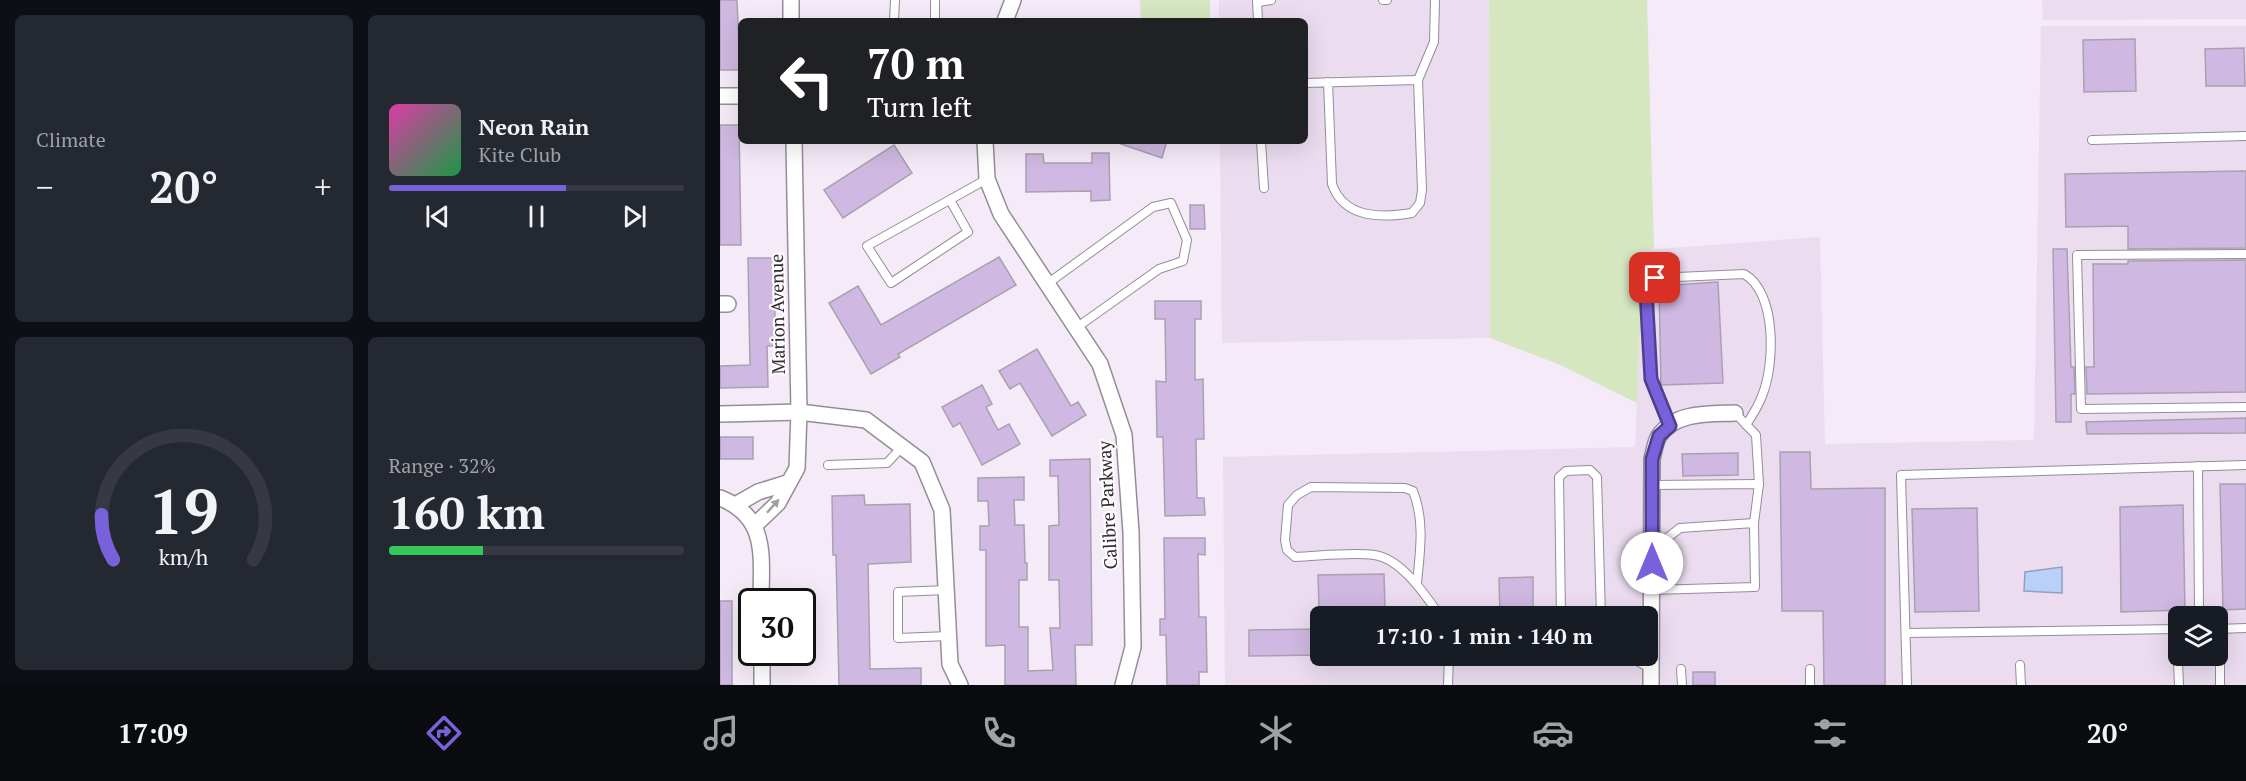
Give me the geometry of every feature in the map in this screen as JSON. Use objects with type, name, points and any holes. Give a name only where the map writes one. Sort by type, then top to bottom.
[{"type":"street","points":[[791,0],[791,18]]},
{"type":"street","points":[[1006,18],[1013,0]]},
{"type":"street","points":[[720,96],[738,96]]},
{"type":"street","name":"Marion Avenue","points":[[754,526],[778,503],[797,468],[799,412],[794,144]]},
{"type":"street","name":"Calibre Parkway","points":[[984,144],[987,179],[1001,214],[1100,364],[1124,435],[1131,532],[1133,647],[1123,685]]},
{"type":"street","points":[[720,414],[799,412],[866,420],[922,462],[942,510],[950,664],[960,685]]},
{"type":"street","points":[[1651,685],[1652,459],[1659,436],[1675,421],[1697,414],[1735,413]]},
{"type":"street","points":[[737,504],[758,492],[787,483]]},
{"type":"street","points":[[720,498],[737,504],[760,537],[761,588]]},
{"type":"street","points":[[762,666],[762,685]]},
{"type":"lane","points":[[894,0],[894,18]]},
{"type":"lane","points":[[935,0],[935,18]]},
{"type":"lane","points":[[1258,18],[1257,1],[1271,0]]},
{"type":"lane","points":[[1328,82],[1332,184],[1336,195],[1348,207],[1362,213],[1395,216],[1412,213],[1420,203],[1422,190],[1418,80],[1434,42],[1435,0]]},
{"type":"lane","points":[[1308,83],[1418,80]]},
{"type":"lane","points":[[2092,140],[2246,136]]},
{"type":"lane","points":[[1261,144],[1264,188]]},
{"type":"lane","points":[[950,200],[968,232],[891,283],[867,246],[987,179]]},
{"type":"lane","points":[[1047,284],[1154,207],[1171,203],[1187,240],[1183,261],[1159,269],[1076,327]]},
{"type":"lane","points":[[2246,254],[2077,255],[2081,409],[2246,407]]},
{"type":"lane","points":[[1670,426],[1651,379],[1646,291],[1648,282],[1655,278],[1744,274],[1755,280],[1762,291],[1768,312],[1771,342],[1768,375],[1763,396],[1746,425]]},
{"type":"lane","points":[[1652,590],[1755,587],[1754,523],[1759,484],[1756,435],[1735,413]]},
{"type":"lane","points":[[828,465],[887,463],[902,447]]},
{"type":"lane","points":[[1907,685],[1901,476],[2246,465]]},
{"type":"lane","points":[[2198,466],[2199,606]]},
{"type":"lane","points":[[1561,606],[1559,477],[1566,471],[1590,470],[1597,477],[1602,606]]},
{"type":"lane","points":[[1652,485],[1759,484]]},
{"type":"lane","points":[[1417,583],[1421,539],[1419,507],[1413,491],[1405,488],[1311,487],[1297,495],[1288,506],[1285,540],[1287,550],[1295,557],[1376,555],[1392,563],[1417,583],[1433,606]]},
{"type":"lane","points":[[1652,544],[1662,542],[1680,528],[1754,523]]},
{"type":"lane","points":[[947,590],[898,592],[898,638],[949,636]]},
{"type":"lane","points":[[2228,629],[2246,628]]},
{"type":"lane","points":[[1907,633],[2168,629]]},
{"type":"lane","points":[[2020,665],[2021,685]]},
{"type":"lane","points":[[1448,685],[1449,666]]},
{"type":"lane","points":[[1646,666],[1652,669]]},
{"type":"lane","points":[[2178,666],[2179,685]]},
{"type":"lane","points":[[2220,666],[2220,685]]},
{"type":"lane","points":[[1681,669],[1682,685]]},
{"type":"lane","points":[[1810,669],[1810,685]]},
{"type":"shaded area","points":[[1219,0],[1489,0],[1490,338],[1222,343],[1220,144],[1308,144],[1308,18],[1219,18]]},
{"type":"shaded area","points":[[2042,0],[2246,0],[2246,19],[2043,20]]},
{"type":"shaded area","points":[[2041,26],[2246,26],[2246,685],[1658,685],[1659,460],[1665,441],[1678,429],[1698,422],[1742,421],[1742,404],[1697,406],[1673,414],[1652,434],[1645,606],[1310,606],[1310,666],[1644,666],[1644,685],[1225,685],[1223,457],[1635,447],[1643,250],[1820,237],[1825,444],[2034,440]]},
{"type":"green space","points":[[1140,0],[1210,0],[1210,18],[1141,18]]},
{"type":"green space","points":[[1489,0],[1647,0],[1654,249],[1643,250],[1637,403],[1558,364],[1490,338]]},
{"type":"water","points":[[2062,567],[2062,593],[2024,591],[2025,572]]},
{"type":"building","points":[[720,0],[737,0],[738,70],[720,70]]},
{"type":"building","points":[[2135,39],[2136,91],[2084,92],[2083,40]]},
{"type":"building","points":[[2244,48],[2245,86],[2206,86],[2205,49]]},
{"type":"building","points":[[720,125],[738,125],[741,245],[720,245]]},
{"type":"building","points":[[1121,144],[1166,144],[1162,158]]},
{"type":"building","points":[[894,145],[912,173],[843,218],[824,190]]},
{"type":"building","points":[[1092,153],[1109,153],[1110,200],[1091,201],[1091,191],[1026,192],[1026,154],[1043,154],[1044,163],[1092,163]]},
{"type":"building","points":[[2246,171],[2246,248],[2128,249],[2128,226],[2066,227],[2065,174]]},
{"type":"building","points":[[1190,205],[1204,205],[1205,229],[1190,229]]},
{"type":"building","points":[[2053,249],[2067,249],[2071,367],[2074,367],[2075,394],[2071,394],[2071,422],[2056,422]]},
{"type":"building","points":[[999,257],[1016,285],[898,354],[900,357],[871,374],[829,303],[858,286],[881,325]]},
{"type":"building","points":[[748,258],[773,258],[776,346],[767,346],[768,387],[720,388],[720,366],[750,365]]},
{"type":"building","points":[[2246,260],[2246,392],[2087,394],[2086,367],[2094,367],[2093,264],[2128,264],[2128,261]]},
{"type":"building","points":[[1718,282],[1723,383],[1661,385],[1659,286]]},
{"type":"building","points":[[1155,301],[1201,301],[1201,319],[1195,319],[1195,380],[1203,379],[1204,439],[1196,439],[1197,498],[1204,498],[1205,515],[1165,516],[1163,437],[1157,437],[1156,381],[1166,382],[1165,319],[1155,319]]},
{"type":"building","points":[[1037,349],[1071,406],[1078,402],[1086,415],[1052,436],[1020,383],[1010,389],[999,371]]},
{"type":"building","points":[[982,385],[992,404],[986,407],[998,430],[1009,424],[1020,444],[982,465],[960,423],[953,427],[942,407]]},
{"type":"building","points":[[2246,418],[2246,433],[2087,434],[2086,422]]},
{"type":"building","points":[[720,437],[753,437],[753,459],[720,459]]},
{"type":"building","points":[[1780,452],[1810,452],[1811,489],[1885,488],[1885,685],[1824,685],[1823,611],[1782,611]]},
{"type":"building","points":[[1738,453],[1738,475],[1683,476],[1682,454]]},
{"type":"building","points":[[1090,459],[1092,645],[1075,645],[1076,685],[1005,685],[1005,645],[986,646],[986,550],[980,550],[980,526],[989,526],[988,501],[978,501],[978,478],[1024,477],[1024,500],[1014,500],[1015,525],[1024,525],[1025,563],[1027,563],[1027,580],[1019,580],[1019,627],[1028,627],[1028,671],[1053,670],[1050,628],[1060,628],[1059,580],[1049,580],[1049,526],[1059,525],[1058,476],[1050,476],[1050,460]]},
{"type":"building","points":[[2220,484],[2246,484],[2246,609],[2228,610],[2228,606],[2223,606]]},
{"type":"building","points":[[864,495],[865,505],[910,504],[911,562],[868,564],[870,669],[921,668],[921,685],[839,685],[836,555],[833,555],[832,496]]},
{"type":"building","points":[[2183,505],[2185,606],[2168,606],[2168,611],[2121,612],[2120,507]]},
{"type":"building","points":[[1977,508],[1979,611],[1915,612],[1912,509]]},
{"type":"building","points":[[1164,538],[1205,538],[1205,555],[1198,554],[1199,617],[1206,617],[1207,672],[1199,672],[1199,685],[1167,685],[1166,635],[1160,635],[1160,619],[1165,619]]},
{"type":"building","points":[[1384,574],[1385,606],[1319,606],[1318,575]]},
{"type":"building","points":[[1533,577],[1533,606],[1500,606],[1499,578]]},
{"type":"building","points":[[720,601],[732,601],[732,685],[720,685]]},
{"type":"building","points":[[1310,629],[1310,655],[1249,656],[1249,630]]},
{"type":"building","points":[[1693,672],[1715,672],[1715,685],[1693,685]]},
{"type":"route","points":[[1652,563],[1652,459],[1659,436],[1670,426],[1651,379],[1646,291],[1648,282],[1655,278]]}]
